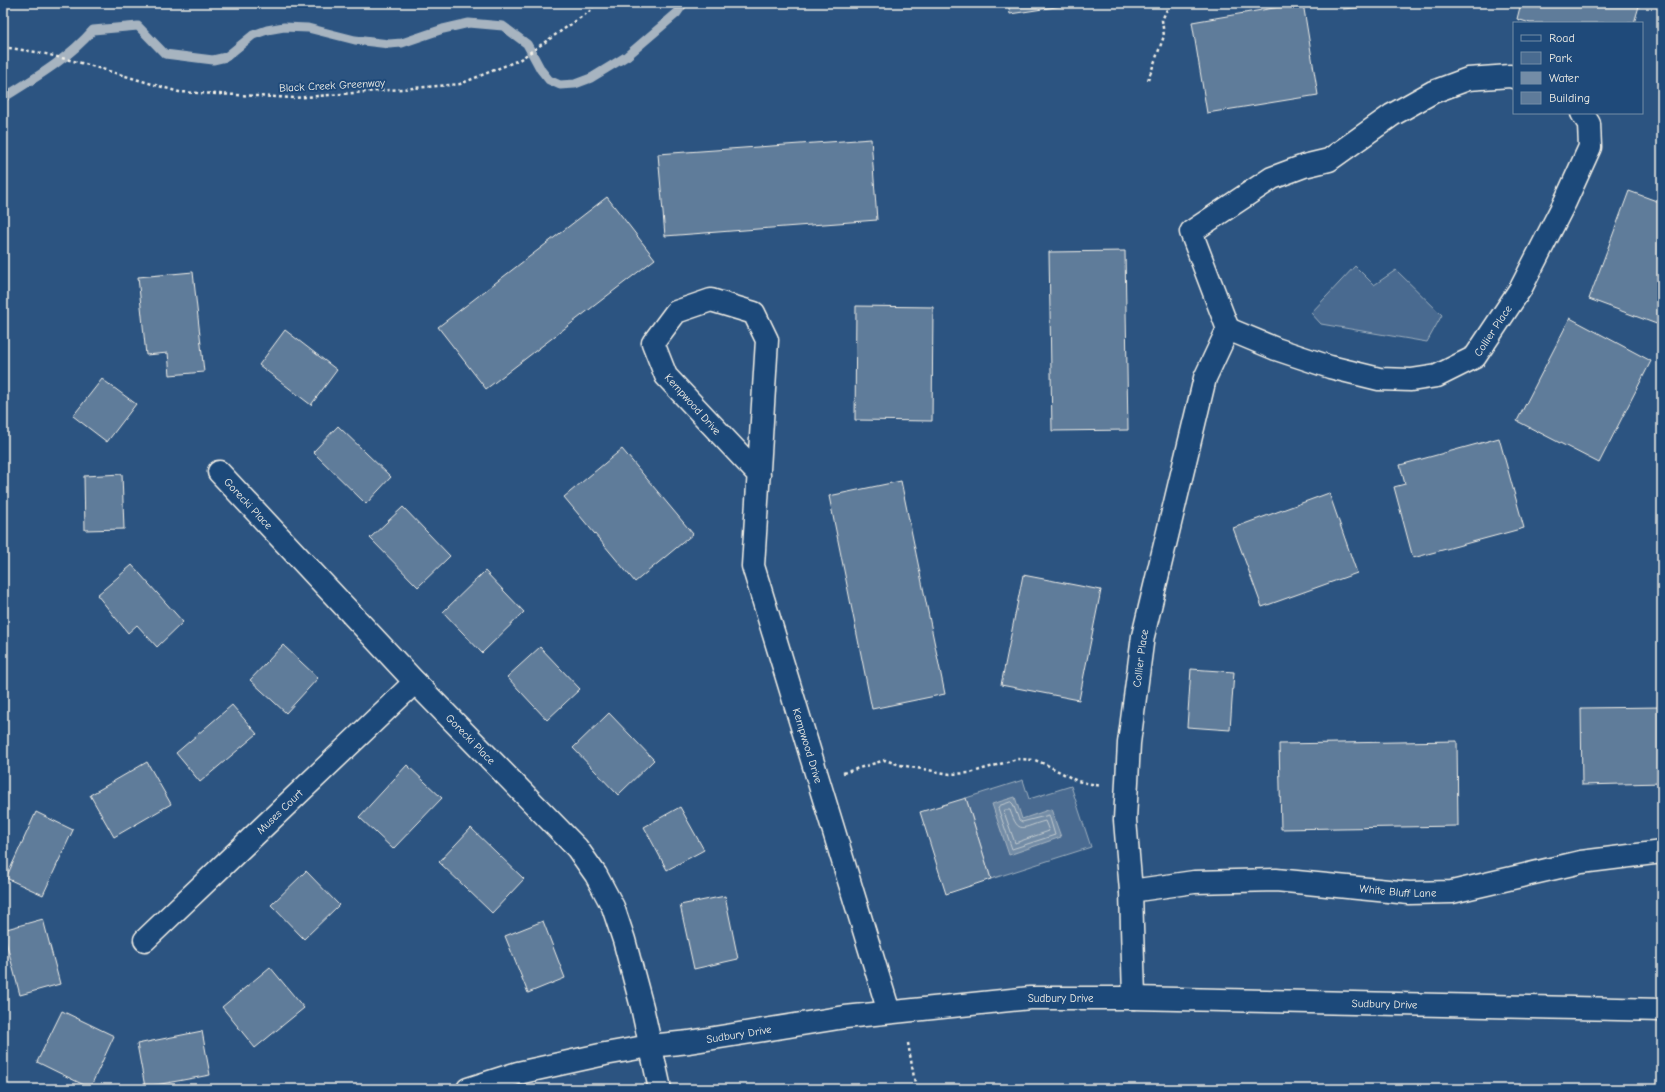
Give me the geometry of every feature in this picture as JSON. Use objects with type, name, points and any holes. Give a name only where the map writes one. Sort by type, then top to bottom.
[{"type":"street","points":[[1228,329],[1191,232],[1272,178],[1304,166],[1329,160],[1392,115],[1433,92],[1468,79],[1510,76],[1513,78]]},
{"type":"street","name":"Collier Place","points":[[1134,998],[1131,891],[1125,820],[1129,743],[1144,636],[1205,378],[1228,329],[1276,349],[1330,367],[1380,379],[1411,380],[1437,376],[1475,357],[1521,288],[1565,202],[1590,147],[1589,124],[1583,114]]},
{"type":"street","name":"Kempwood Drive","points":[[759,474],[666,376],[653,343],[676,312],[711,300],[754,313],[767,340],[759,474],[753,566],[889,1012]]},
{"type":"street","name":"Gorecki Place","points":[[219,472],[415,682],[577,848],[596,875],[613,906],[642,1007],[660,1089]]},
{"type":"street","name":"Muses Court","points":[[145,940],[415,682]]},
{"type":"street","name":"White Bluff Lane","points":[[1131,891],[1194,882],[1276,880],[1409,893],[1452,892],[1581,862],[1662,852]]},
{"type":"street","name":"Sudbury Drive","points":[[468,1089],[518,1074],[605,1054],[650,1046],[688,1042],[844,1017],[1030,998],[1134,998],[1662,1010]]},
{"type":"path","name":"Black Creek Greenway","points":[[3,47],[42,53],[179,92],[295,98],[460,84],[519,60],[590,11],[595,3]]},
{"type":"path","points":[[1148,80],[1164,36],[1162,20],[1170,3]]},
{"type":"path","points":[[819,782],[885,760],[900,765],[950,774],[970,773],[1018,759],[1035,760],[1047,765],[1076,782],[1127,790]]},
{"type":"path","points":[[908,1043],[916,1089]]},
{"type":"green space","points":[[1355,266],[1374,285],[1396,270],[1442,315],[1427,342],[1321,324],[1311,313]]},
{"type":"green space","points":[[1023,780],[1029,799],[1071,786],[1091,847],[991,879],[966,798]]},
{"type":"water","points":[[1015,797],[1022,819],[1051,809],[1061,837],[1009,855],[992,804]]},
{"type":"building","points":[[1008,3],[1082,3],[1010,14]]},
{"type":"building","points":[[1303,3],[1318,95],[1207,113],[1192,22]]},
{"type":"building","points":[[1343,3],[1413,3],[1343,9]]},
{"type":"building","points":[[1521,3],[1640,3],[1634,22],[1527,22],[1517,19]]},
{"type":"building","points":[[871,139],[877,220],[665,236],[658,154]]},
{"type":"building","points":[[1629,191],[1662,203],[1662,326],[1589,299]]},
{"type":"building","points":[[607,197],[655,259],[486,389],[438,327]]},
{"type":"building","points":[[1125,251],[1128,430],[1052,431],[1049,252]]},
{"type":"building","points":[[193,272],[204,372],[170,375],[168,353],[146,355],[138,277]]},
{"type":"building","points":[[856,306],[933,307],[932,421],[855,420]]},
{"type":"building","points":[[1570,318],[1651,361],[1599,463],[1517,421]]},
{"type":"building","points":[[285,330],[337,370],[311,405],[259,365]]},
{"type":"building","points":[[102,379],[136,404],[107,442],[73,416]]},
{"type":"building","points":[[338,426],[391,477],[366,504],[313,452]]},
{"type":"building","points":[[1499,438],[1524,528],[1413,558],[1394,487],[1405,484],[1400,465]]},
{"type":"building","points":[[622,449],[693,534],[635,582],[564,497]]},
{"type":"building","points":[[122,474],[124,529],[85,530],[84,476]]},
{"type":"building","points":[[901,481],[945,694],[872,709],[829,496]]},
{"type":"building","points":[[1329,493],[1357,573],[1262,607],[1233,528]]},
{"type":"building","points":[[403,507],[450,556],[418,587],[370,538]]},
{"type":"building","points":[[132,565],[183,622],[157,647],[137,625],[128,633],[97,595]]},
{"type":"building","points":[[485,571],[524,612],[482,653],[443,612]]},
{"type":"building","points":[[1023,575],[1101,590],[1079,700],[1001,685]]},
{"type":"building","points":[[283,645],[318,678],[286,713],[250,680]]},
{"type":"building","points":[[540,647],[580,689],[547,720],[507,677]]},
{"type":"building","points":[[1191,669],[1234,672],[1230,730],[1187,727]]},
{"type":"building","points":[[232,705],[257,734],[200,782],[176,753]]},
{"type":"building","points":[[1662,707],[1662,783],[1582,785],[1581,708]]},
{"type":"building","points":[[609,713],[654,760],[618,795],[573,748]]},
{"type":"building","points":[[1457,741],[1458,826],[1281,829],[1279,744]]},
{"type":"building","points":[[147,762],[171,804],[114,837],[90,795]]},
{"type":"building","points":[[407,765],[442,798],[393,849],[359,817]]},
{"type":"building","points":[[966,798],[991,879],[946,894],[920,812]]},
{"type":"building","points":[[680,807],[704,850],[667,870],[644,827]]},
{"type":"building","points":[[36,812],[73,830],[43,895],[6,878]]},
{"type":"building","points":[[471,828],[524,879],[492,913],[439,862]]},
{"type":"building","points":[[306,871],[339,905],[304,939],[271,905]]},
{"type":"building","points":[[725,896],[738,959],[694,969],[680,905]]},
{"type":"building","points":[[43,919],[60,984],[20,995],[3,930]]},
{"type":"building","points":[[543,921],[565,978],[528,993],[505,936]]},
{"type":"building","points":[[270,967],[304,1008],[255,1048],[222,1007]]},
{"type":"building","points":[[62,1011],[114,1036],[90,1088],[37,1062]]},
{"type":"building","points":[[202,1031],[210,1075],[145,1087],[137,1044]]},
{"type":"waterway","points":[[3,98],[62,59],[93,30],[138,26],[165,54],[213,60],[226,57],[253,35],[267,30],[284,27],[308,28],[355,40],[389,44],[402,43],[443,29],[469,23],[503,26],[527,44],[541,70],[549,80],[560,85],[575,84],[591,78],[627,56],[677,13],[684,3]]}]
